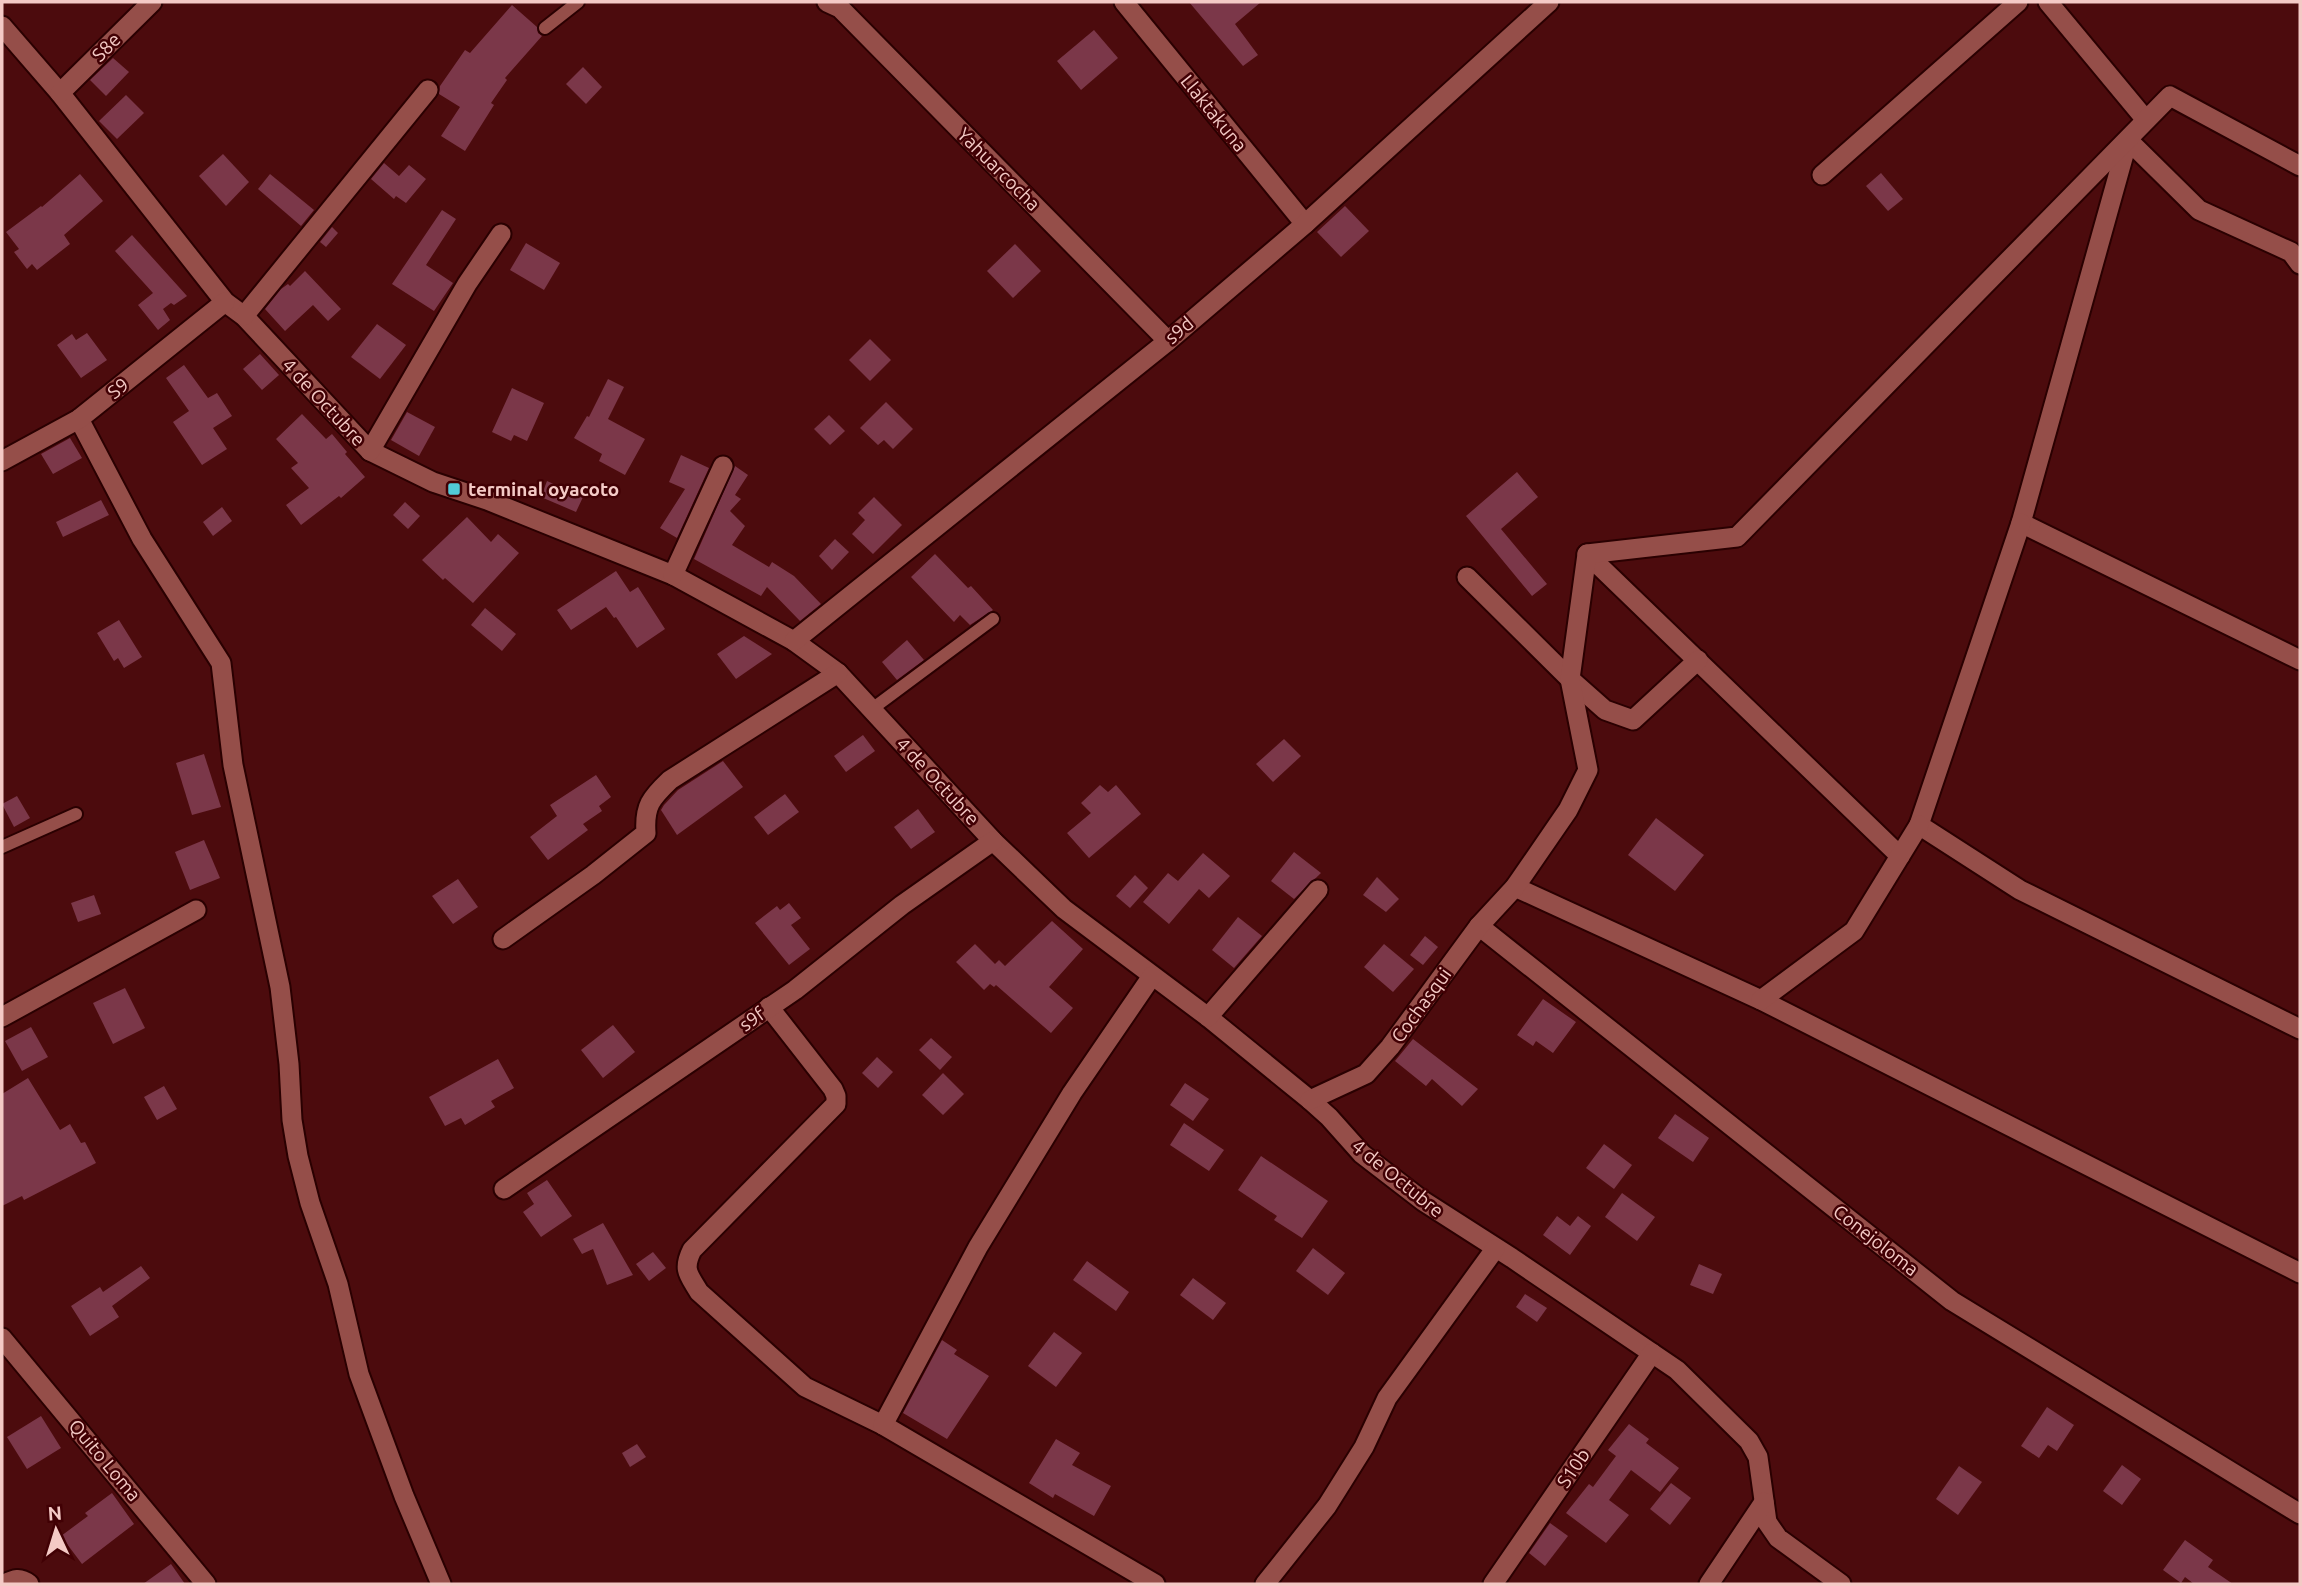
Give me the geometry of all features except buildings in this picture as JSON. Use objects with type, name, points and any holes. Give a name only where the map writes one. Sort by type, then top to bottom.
[{"type":"street","name":"S8e","points":[[60,93],[152,2]]},
{"type":"street","name":"Yahuarcocha","points":[[827,2],[840,8],[1168,341]]},
{"type":"street","name":"Llaktakuna","points":[[1124,2],[1305,224]]},
{"type":"street","name":"s9d","points":[[794,641],[1168,341],[1305,224],[1549,2]]},
{"type":"street","points":[[1822,175],[2018,2]]},
{"type":"street","points":[[2048,2],[2147,120]]},
{"type":"street","name":"4 de Octubre","points":[[2,26],[60,93],[225,302],[244,316],[370,451],[433,482],[487,500],[673,575],[794,641],[838,673],[993,841],[1064,909],[1208,1017],[1329,1116],[1362,1154],[1423,1201],[1677,1370],[1749,1441],[1758,1457],[1767,1522],[1778,1538],[1841,1584]]},
{"type":"street","points":[[244,316],[428,90]]},
{"type":"street","points":[[1587,554],[1737,537],[2170,96],[2300,166]]},
{"type":"street","points":[[2128,140],[2199,210],[2291,252],[2300,264]]},
{"type":"street","points":[[1761,1000],[1854,931],[1919,825],[2021,523],[2128,140]]},
{"type":"street","points":[[370,451],[467,284],[500,234]]},
{"type":"street","name":"S9","points":[[2,461],[79,419],[225,302]]},
{"type":"street","points":[[79,419],[142,539],[220,663],[233,765],[280,987],[292,1120],[298,1156],[310,1203],[338,1284],[359,1374],[404,1496],[441,1584]]},
{"type":"street","points":[[673,575],[723,466]]},
{"type":"street","points":[[2021,523],[2300,660]]},
{"type":"street","points":[[1587,554],[1900,856]]},
{"type":"street","name":"Cochasqui","points":[[1310,1100],[1366,1074],[1391,1047],[1479,926],[1515,887],[1568,810],[1588,770],[1570,679],[1587,554]]},
{"type":"street","points":[[1466,577],[1570,679],[1605,709],[1633,720],[1698,660]]},
{"type":"street","points":[[503,939],[646,833],[645,815],[653,796],[670,780],[838,673]]},
{"type":"street","points":[[1919,825],[2020,890],[2300,1029]]},
{"type":"street","name":"s9f","points":[[504,1189],[795,990],[902,905],[993,841]]},
{"type":"street","points":[[1515,887],[1761,1000],[2300,1273]]},
{"type":"street","points":[[1208,1017],[1318,890]]},
{"type":"street","points":[[2,1017],[196,910]]},
{"type":"street","name":"Conejoloma","points":[[1479,926],[1952,1301],[2300,1514]]},
{"type":"street","points":[[883,1425],[978,1247],[1072,1093],[1152,976]]},
{"type":"street","points":[[769,1007],[833,1089],[836,1104],[692,1250],[686,1263],[687,1272],[699,1292],[805,1387],[883,1425],[1155,1584]]},
{"type":"street","points":[[1265,1584],[1327,1506],[1364,1447],[1387,1398],[1495,1249]]},
{"type":"street","name":"Quito Loma","points":[[2,1338],[206,1584]]},
{"type":"street","name":"S10b","points":[[1493,1584],[1652,1353]]},
{"type":"street","points":[[1709,1584],[1764,1502]]},
{"type":"street","points":[[5,1584],[15,1579],[29,1584]]},
{"type":"lane","points":[[545,28],[578,2]]},
{"type":"lane","points":[[872,709],[993,619]]},
{"type":"lane","points":[[2,847],[76,814]]},
{"type":"place","name":"terminal oyacoto","points":[[454,489]]}]
